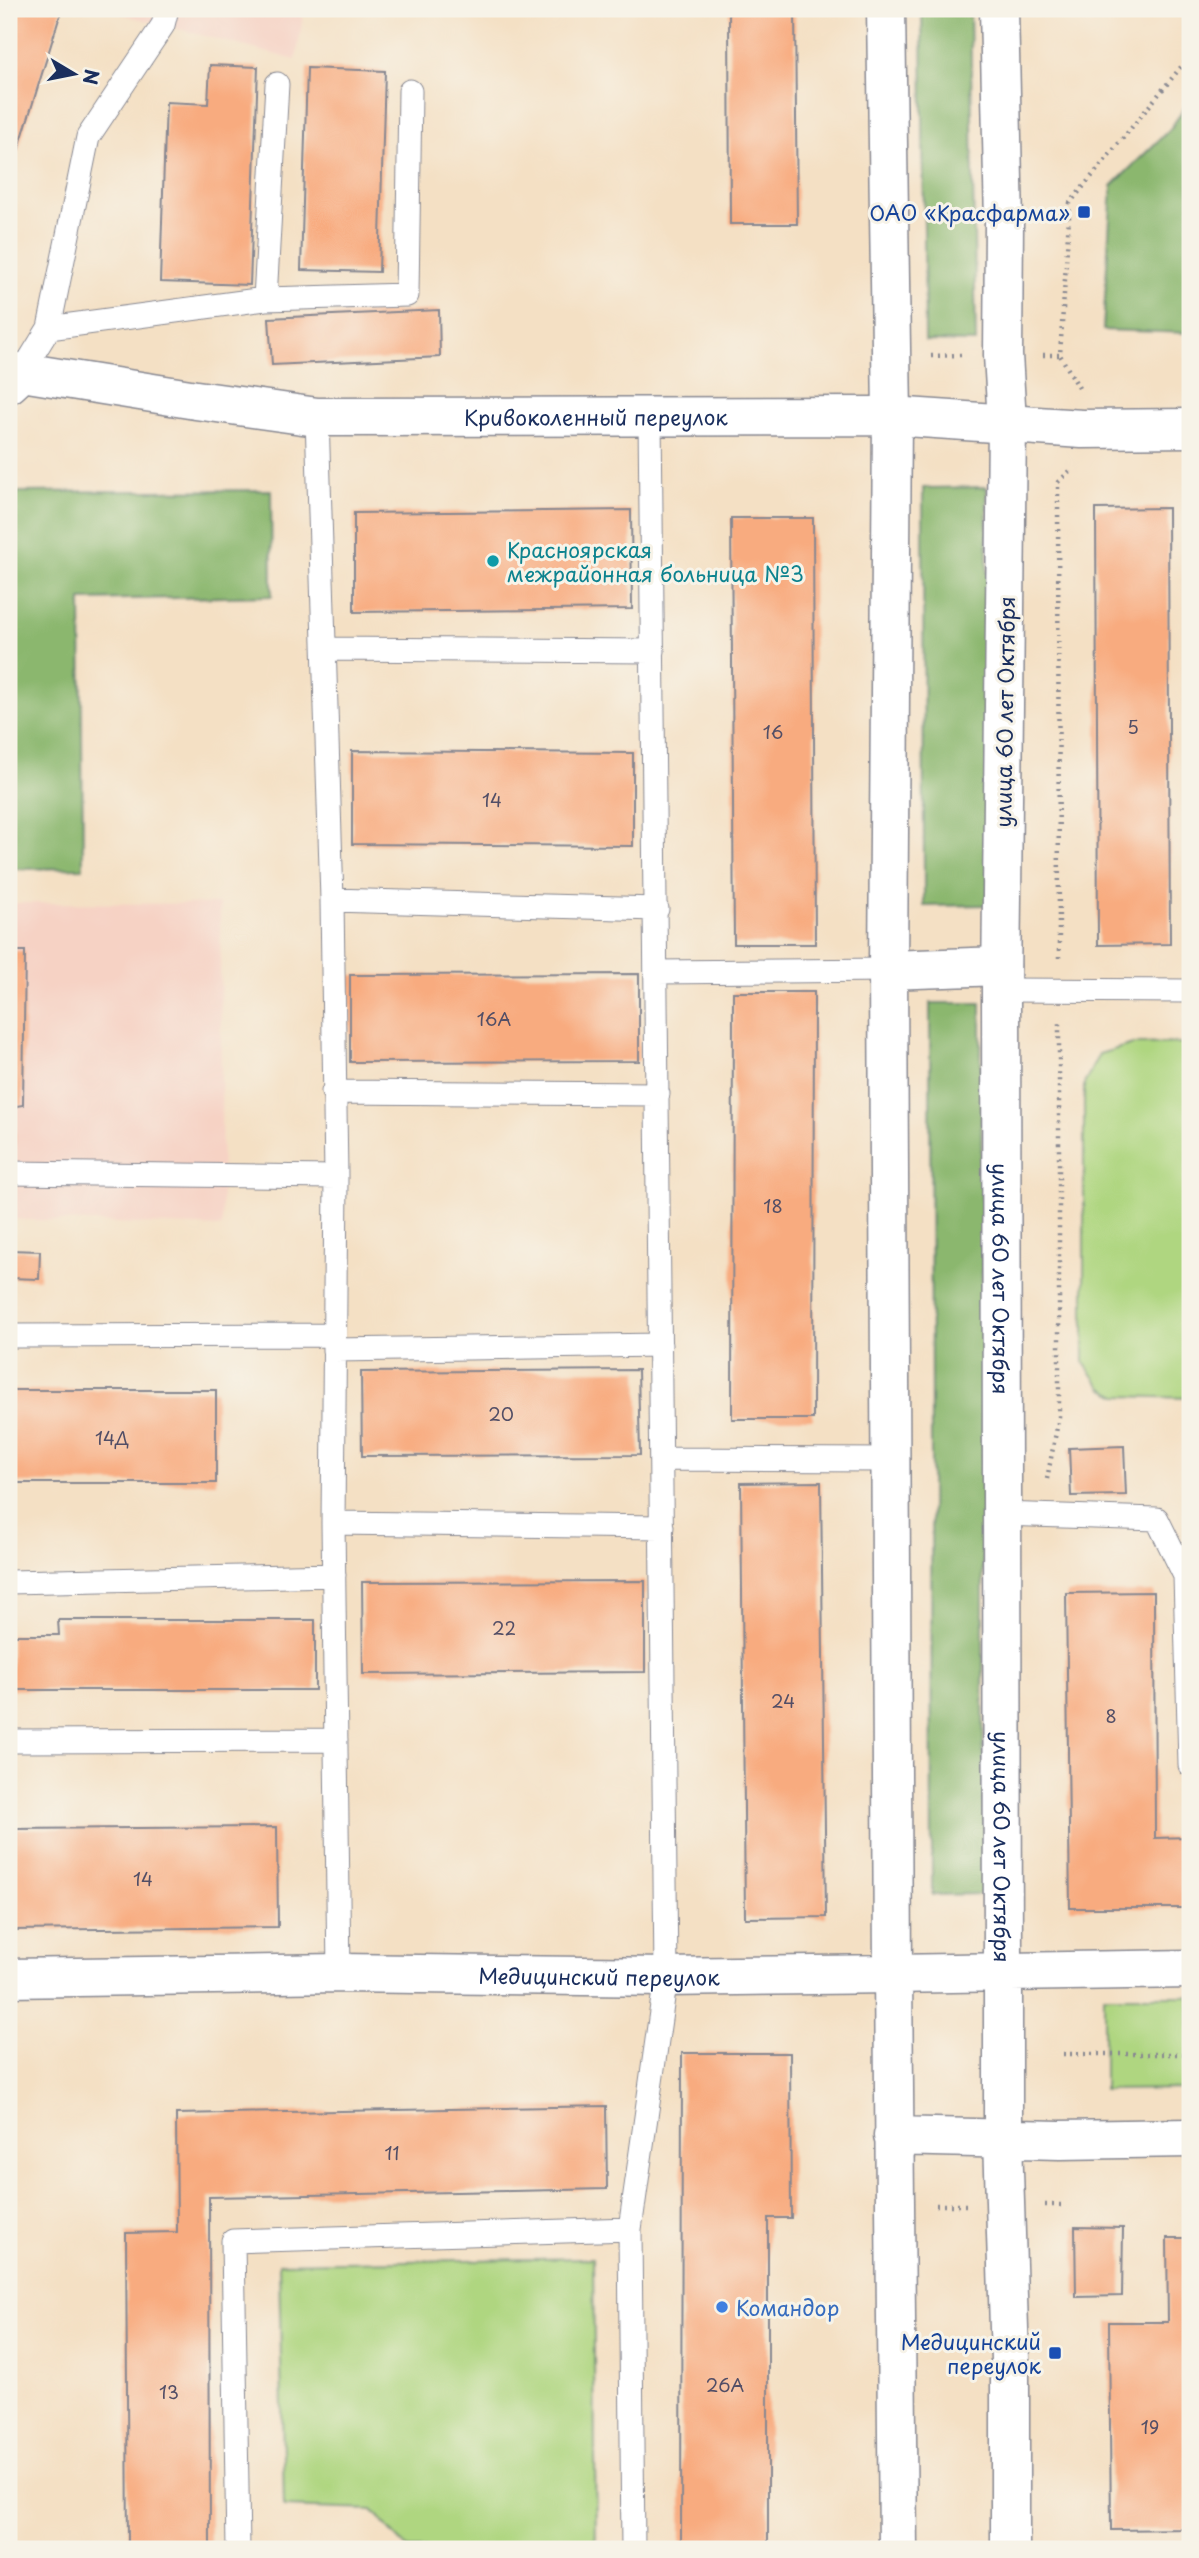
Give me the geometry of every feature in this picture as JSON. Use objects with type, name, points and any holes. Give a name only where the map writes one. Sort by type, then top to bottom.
[{"type":"street","points":[[886,9],[892,416],[888,970],[893,2136],[898,2549]]},
{"type":"street","name":"улица 60 лет Октября","points":[[999,9],[1004,223],[1003,355],[1007,422],[1001,978],[1000,1514],[1003,2139],[1010,2360],[1010,2549]]},
{"type":"street","name":"Кривоколенный переулок","points":[[16,378],[317,417],[892,416],[1082,429],[1190,428]]},
{"type":"street","points":[[888,970],[1001,978]]},
{"type":"street","name":"Медицинский переулок","points":[[9,1978],[339,1973],[666,1977],[1190,1969]]},
{"type":"street","points":[[893,2136],[1003,2139],[1190,2138]]},
{"type":"lane","points":[[16,378],[49,328],[88,136],[163,25],[167,9]]},
{"type":"lane","points":[[265,299],[277,84]]},
{"type":"lane","points":[[49,328],[265,299],[407,295],[410,91]]},
{"type":"lane","points":[[633,2549],[630,2228],[666,1977],[650,416]]},
{"type":"lane","points":[[317,417],[332,900],[336,1177],[332,1523],[339,1973]]},
{"type":"lane","points":[[325,649],[653,652]]},
{"type":"lane","points":[[332,900],[657,909]]},
{"type":"lane","points":[[657,972],[888,970]]},
{"type":"lane","points":[[1001,978],[1059,990],[1190,991]]},
{"type":"lane","points":[[333,1092],[658,1094]]},
{"type":"lane","points":[[9,1173],[336,1177]]},
{"type":"lane","points":[[9,1336],[334,1343],[660,1345]]},
{"type":"lane","points":[[662,1459],[890,1460]]},
{"type":"lane","points":[[1000,1514],[1157,1519],[1185,1576],[1190,1765]]},
{"type":"lane","points":[[332,1523],[662,1527]]},
{"type":"lane","points":[[9,1582],[334,1575]]},
{"type":"lane","points":[[9,1741],[336,1740]]},
{"type":"lane","points":[[238,2549],[233,2241],[630,2228]]},
{"type":"path","points":[[1046,1515],[1047,1477],[1059,1417],[1058,482],[1079,463],[1084,398],[1060,355],[1070,203],[1190,56]]},
{"type":"path","points":[[891,356],[1060,355]]},
{"type":"path","points":[[1063,2054],[1190,2054]]},
{"type":"path","points":[[894,2206],[1062,2205]]},
{"type":"shaded area","points":[[103,9],[304,9],[296,60]]},
{"type":"shaded area","points":[[9,903],[220,904],[222,1227],[9,1219]]},
{"type":"green space","points":[[922,9],[970,9],[976,342],[925,341]]},
{"type":"green space","points":[[1190,100],[1190,333],[1103,330],[1112,186],[1170,129]]},
{"type":"green space","points":[[987,487],[988,905],[924,906],[923,488]]},
{"type":"green space","points":[[271,490],[272,596],[81,600],[83,868],[9,869],[9,517],[18,492]]},
{"type":"green space","points":[[930,1003],[981,1003],[984,1894],[932,1895]]},
{"type":"green space","points":[[1190,1043],[1190,1398],[1118,1396],[1102,1388],[1084,1363],[1084,1084],[1099,1054],[1133,1044]]},
{"type":"green space","points":[[1104,1996],[1190,1996],[1190,2089],[1104,2090]]},
{"type":"green space","points":[[593,2258],[596,2549],[408,2549],[372,2510],[284,2507],[279,2263]]},
{"type":"building","points":[[9,9],[62,9],[9,180]]},
{"type":"building","points":[[729,9],[795,9],[797,224],[730,224]]},
{"type":"building","points":[[210,65],[258,67],[250,285],[160,282],[166,102],[208,104]]},
{"type":"building","points":[[307,68],[385,71],[379,272],[301,270]]},
{"type":"building","points":[[439,310],[440,357],[272,365],[269,318]]},
{"type":"building","points":[[1168,508],[1170,944],[1098,945],[1096,509]]},
{"type":"building","name":"Красноярская межрайонная больница №3","points":[[631,510],[632,609],[354,612],[354,513]]},
{"type":"building","points":[[731,518],[813,518],[815,944],[734,944]]},
{"type":"building","points":[[352,751],[633,753],[633,846],[352,844]]},
{"type":"building","points":[[9,951],[25,951],[23,1105],[16,1106],[15,1152],[9,1151]]},
{"type":"building","points":[[639,974],[639,1061],[350,1062],[350,975]]},
{"type":"building","points":[[733,992],[814,992],[813,1419],[732,1419]]},
{"type":"building","points":[[9,1250],[40,1251],[39,1279],[9,1278]]},
{"type":"building","points":[[638,1370],[640,1455],[362,1456],[361,1372]]},
{"type":"building","points":[[9,1390],[216,1390],[216,1483],[9,1483]]},
{"type":"building","points":[[1124,1446],[1126,1495],[1071,1496],[1069,1448]]},
{"type":"building","points":[[821,1482],[826,1917],[745,1918],[741,1483]]},
{"type":"building","points":[[645,1581],[645,1672],[363,1674],[362,1582]]},
{"type":"building","points":[[1154,1592],[1155,1838],[1190,1837],[1190,1908],[1070,1908],[1066,1593]]},
{"type":"building","points":[[58,1620],[315,1620],[315,1690],[11,1690],[11,1635],[59,1635]]},
{"type":"building","points":[[277,1827],[278,1927],[9,1930],[9,1829]]},
{"type":"building","points":[[682,2053],[790,2053],[791,2218],[768,2218],[768,2549],[681,2549]]},
{"type":"building","points":[[606,2106],[607,2189],[209,2197],[210,2549],[128,2549],[126,2233],[177,2232],[176,2114]]},
{"type":"building","points":[[1075,2227],[1123,2228],[1122,2296],[1076,2297]]},
{"type":"building","points":[[1167,2238],[1190,2238],[1190,2529],[1111,2530],[1109,2322],[1168,2322]]},
{"type":"place","name":"ОАО «Красфарма»","points":[[1084,212]]},
{"type":"place","name":"Красноярская межрайонная больница №3","points":[[493,561]]},
{"type":"place","name":"Командор","points":[[722,2307]]},
{"type":"place","name":"Медицинский переулок","points":[[1055,2353]]}]
